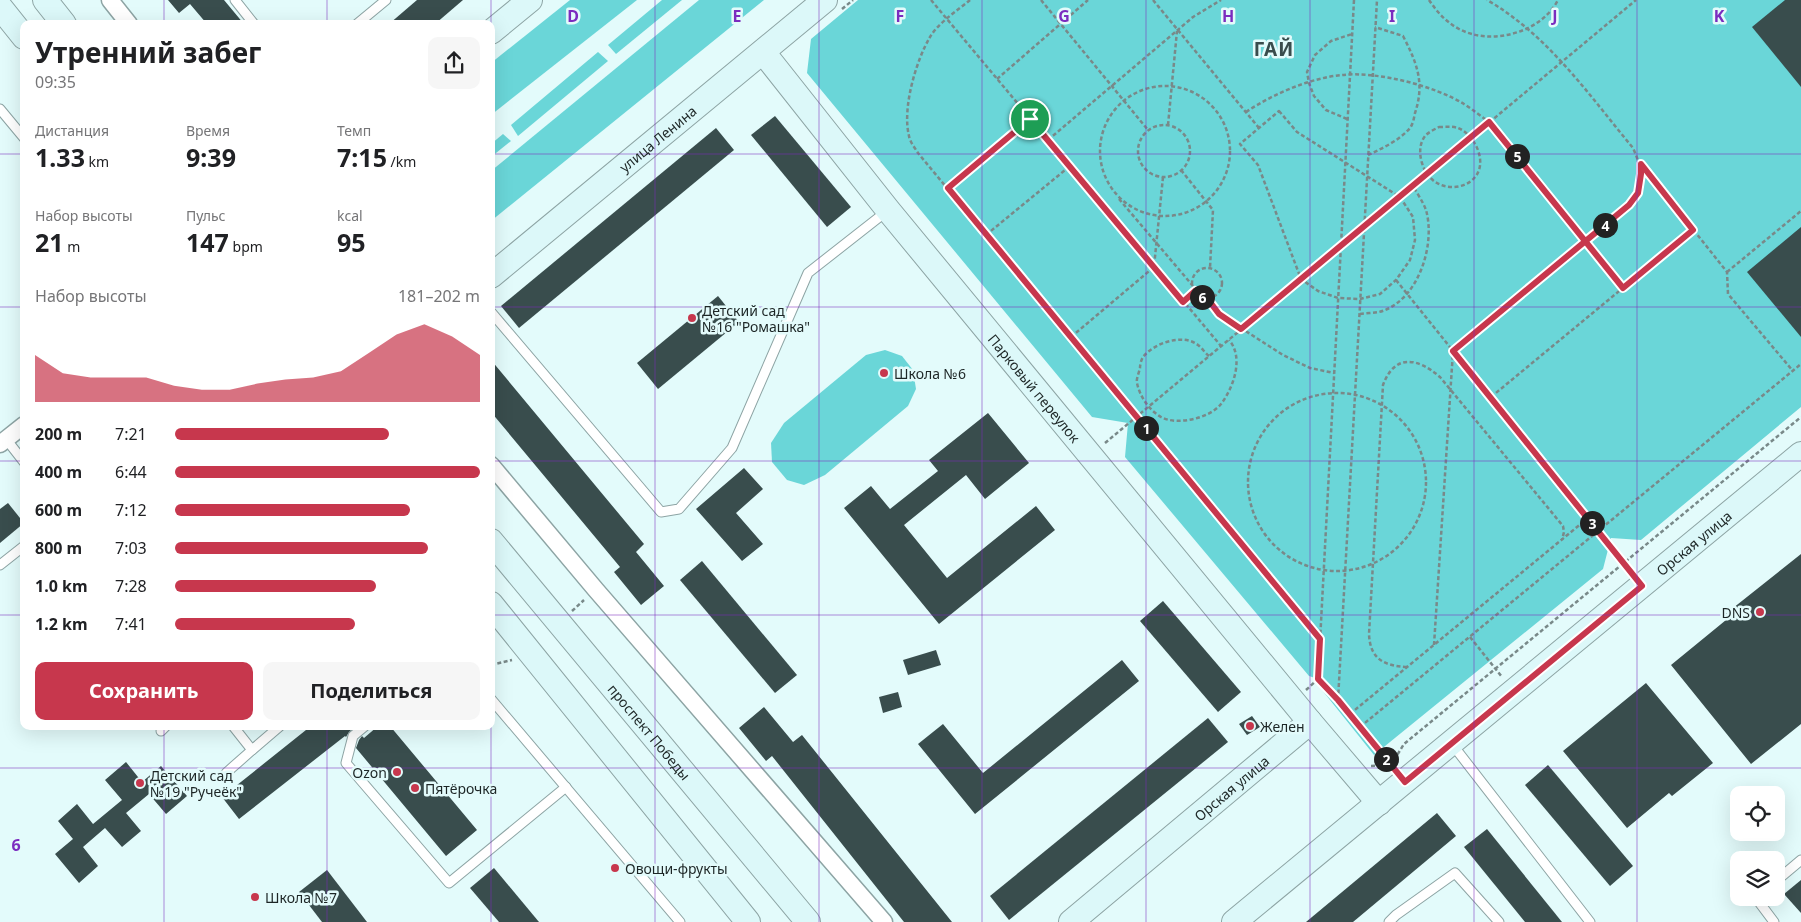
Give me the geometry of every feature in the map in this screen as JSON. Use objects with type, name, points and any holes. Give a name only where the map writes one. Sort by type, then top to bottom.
[{"type":"street","points":[[45,0],[61,20]]},
{"type":"street","points":[[110,0],[126,20]]},
{"type":"street","points":[[495,29],[530,0]]},
{"type":"street","name":"улица Ленина","points":[[495,273],[825,0]]},
{"type":"street","points":[[0,8],[20,32]]},
{"type":"street","name":"Парковый переулок","points":[[763,52],[888,210],[1310,722]]},
{"type":"street","points":[[3,442],[20,428]]},
{"type":"street","name":"Орская улица","points":[[1234,922],[1379,803],[1398,773],[1452,744],[1801,454]]},
{"type":"street","points":[[495,470],[596,590],[884,922]]},
{"type":"street","name":"проспект Победы","points":[[495,546],[808,922]]},
{"type":"street","points":[[495,609],[748,922]]},
{"type":"street","points":[[1310,722],[1379,803]]},
{"type":"street","name":"Орская улица","points":[[1071,922],[1310,722]]},
{"type":"lane","points":[[235,0],[251,20]]},
{"type":"lane","points":[[362,20],[386,0]]},
{"type":"lane","points":[[0,109],[20,133]]},
{"type":"lane","points":[[495,317],[661,512],[680,509],[732,448],[808,273],[888,210]]},
{"type":"lane","points":[[3,442],[20,458]]},
{"type":"lane","points":[[0,566],[20,549]]},
{"type":"lane","points":[[495,704],[680,922]]},
{"type":"lane","points":[[236,730],[252,750]]},
{"type":"lane","points":[[226,773],[275,730]]},
{"type":"lane","points":[[360,730],[353,736],[346,763],[449,883],[566,787]]},
{"type":"lane","points":[[1452,744],[1590,922]]},
{"type":"lane","points":[[1785,873],[1801,860]]},
{"type":"lane","points":[[1389,922],[1455,873],[1499,922]]},
{"type":"lane","points":[[1762,906],[1774,922]]},
{"type":"path","points":[[931,0],[1221,346]]},
{"type":"path","points":[[970,0],[946,19],[931,35],[918,62],[909,98],[907,124],[909,139],[918,153],[1320,639]]},
{"type":"path","points":[[1041,0],[1148,130]]},
{"type":"path","points":[[997,79],[1088,0]]},
{"type":"path","points":[[1153,0],[1259,128]]},
{"type":"path","points":[[1048,140],[1193,17],[1221,0]]},
{"type":"path","points":[[1354,0],[1318,679],[1350,714],[1398,773]]},
{"type":"path","points":[[1338,700],[1377,0]]},
{"type":"path","points":[[1429,0],[1438,14],[1460,29],[1485,37],[1512,35],[1536,24],[1555,6],[1558,0]]},
{"type":"path","points":[[1488,0],[1528,28],[1562,62],[1633,148],[1641,164],[1727,272],[1728,294],[1793,371]]},
{"type":"path","points":[[1090,455],[1636,0]]},
{"type":"path","points":[[1368,155],[1387,146],[1411,127],[1420,101],[1420,77],[1413,54],[1403,36],[1376,27]]},
{"type":"path","points":[[1168,125],[1177,30]]},
{"type":"path","points":[[1348,119],[1326,110],[1314,96],[1307,72],[1316,56],[1331,41],[1352,34]]},
{"type":"path","points":[[1246,112],[1266,99],[1309,83],[1342,75],[1373,76],[1435,90],[1464,104],[1489,122],[1623,288]]},
{"type":"path","points":[[1115,195],[1132,208],[1153,216],[1175,216],[1196,209],[1213,196],[1225,177],[1230,156],[1229,134],[1220,114],[1205,99],[1186,88],[1164,85],[1142,89],[1123,100],[1109,115],[1100,134],[1099,156],[1104,177],[1115,195],[1193,286],[1195,291],[1202,297],[1207,298],[1219,314],[1283,355],[1310,368],[1334,373]]},
{"type":"path","points":[[1279,111],[1297,132],[1400,197],[1413,217],[1415,240],[1410,260],[1396,280],[1380,294],[1360,299],[1338,298],[1318,291],[1301,279],[1258,165],[1240,144],[1259,128],[1279,111]]},
{"type":"path","points":[[948,188],[1030,119]]},
{"type":"path","points":[[1161,125],[1168,125],[1177,128],[1184,134],[1190,149],[1189,158],[1181,170],[1172,176],[1155,176],[1142,166],[1138,158],[1137,148],[1140,140],[1148,130],[1161,125]]},
{"type":"path","points":[[1439,127],[1458,128],[1471,138],[1480,158],[1479,169],[1475,179],[1465,185],[1451,188],[1436,182],[1424,169],[1420,158],[1420,147],[1425,135],[1439,127]]},
{"type":"path","points":[[1434,645],[1453,351],[1629,205],[1638,193],[1641,164]]},
{"type":"path","points":[[986,235],[1070,166]]},
{"type":"path","points":[[1181,170],[1213,210],[1210,268]]},
{"type":"path","points":[[1071,337],[1154,267],[1163,177]]},
{"type":"path","points":[[1360,314],[1380,312],[1398,302],[1413,285],[1426,260],[1430,239],[1426,210],[1413,186]]},
{"type":"path","points":[[1727,272],[1801,211]]},
{"type":"path","points":[[1490,397],[1693,230]]},
{"type":"path","points":[[1193,286],[1194,276],[1197,272],[1210,268],[1218,273],[1221,277],[1222,286],[1216,294],[1207,298]]},
{"type":"path","points":[[1396,280],[1642,586]]},
{"type":"path","points":[[1183,302],[1195,291]]},
{"type":"path","points":[[1209,356],[1197,344],[1179,339],[1158,346],[1142,358],[1137,382],[1148,407],[1163,418],[1184,421],[1206,415],[1221,405],[1233,383],[1237,364],[1235,347],[1229,340]]},
{"type":"path","points":[[1407,667],[1383,663],[1369,645],[1383,385],[1387,374],[1396,365],[1409,362],[1420,363],[1430,368],[1563,526],[1562,540]]},
{"type":"path","points":[[1360,727],[1801,364]]},
{"type":"path","points":[[1344,392],[1355,394],[1373,399],[1398,414],[1416,437],[1426,465],[1427,494],[1418,522],[1401,546],[1377,563],[1345,571],[1324,570],[1292,560],[1269,541],[1254,516],[1247,486],[1251,456],[1264,429],[1286,408],[1314,395],[1344,392]]},
{"type":"path","points":[[1398,773],[1404,744],[1801,417]]},
{"type":"path","points":[[1350,714],[1588,518]]},
{"type":"path","points":[[1470,637],[1515,692]]},
{"type":"path","points":[[1292,701],[1318,679]]},
{"type":"shaded area","points":[[570,0],[637,0],[495,112],[495,60]]},
{"type":"shaded area","points":[[662,0],[682,0],[616,54],[608,45]]},
{"type":"shaded area","points":[[699,0],[764,0],[495,218],[495,168]]},
{"type":"shaded area","points":[[858,0],[1801,0],[1801,407],[1641,540],[1611,538],[1603,569],[1374,755],[1322,690],[1318,679],[1309,676],[1125,457],[1128,423],[1092,417],[807,73],[811,39]]},
{"type":"shaded area","points":[[598,52],[608,61],[518,136],[511,125]]},
{"type":"shaded area","points":[[503,134],[511,141],[495,154],[495,141]]},
{"type":"shaded area","points":[[885,350],[902,356],[913,370],[916,389],[908,406],[825,475],[804,485],[787,480],[772,462],[771,443],[784,423],[866,355]]},
{"type":"building","points":[[168,0],[224,0],[241,20],[204,20],[190,4],[179,13]]},
{"type":"building","points":[[417,0],[463,0],[440,20],[394,20]]},
{"type":"building","points":[[1785,0],[1801,0],[1801,87],[1752,27]]},
{"type":"building","points":[[775,116],[851,207],[827,227],[751,135]]},
{"type":"building","points":[[716,128],[734,150],[519,328],[501,306]]},
{"type":"building","points":[[1801,227],[1801,337],[1747,272]]},
{"type":"building","points":[[718,296],[739,322],[658,389],[637,363]]},
{"type":"building","points":[[495,365],[644,544],[636,552],[664,586],[641,605],[614,572],[620,567],[495,417]]},
{"type":"building","points":[[988,413],[1029,463],[985,499],[966,475],[904,525],[947,578],[1036,506],[1055,530],[939,624],[844,508],[871,486],[890,509],[938,471],[929,460]]},
{"type":"building","points":[[744,468],[763,489],[736,513],[763,544],[742,561],[696,509]]},
{"type":"building","points":[[8,503],[20,518],[20,526],[0,543],[0,509]]},
{"type":"building","points":[[1801,554],[1801,724],[1751,764],[1671,665],[1726,620],[1723,616]]},
{"type":"building","points":[[702,561],[797,675],[775,693],[680,580]]},
{"type":"building","points":[[1163,601],[1241,692],[1218,712],[1140,621]]},
{"type":"building","points":[[936,650],[941,665],[908,675],[903,660]]},
{"type":"building","points":[[1122,660],[1139,681],[975,814],[918,744],[943,724],[983,773]]},
{"type":"building","points":[[1646,683],[1713,763],[1672,796],[1669,793],[1627,828],[1563,751]]},
{"type":"building","points":[[898,692],[902,707],[883,713],[879,697]]},
{"type":"building","points":[[764,707],[793,742],[802,735],[952,922],[904,922],[772,756],[766,761],[739,728]]},
{"type":"building","name":"Желен","points":[[1252,716],[1260,727],[1247,735],[1239,724]]},
{"type":"building","points":[[1208,718],[1228,742],[1009,920],[990,896]]},
{"type":"building","points":[[306,730],[351,730],[346,737],[239,819],[222,797]]},
{"type":"building","name":"Пятёрочка","points":[[373,730],[393,730],[477,830],[446,856],[356,748],[362,736],[364,738]]},
{"type":"building","points":[[126,762],[142,782],[161,766],[187,796],[166,814],[149,794],[126,813],[141,831],[122,847],[105,828],[83,847],[98,866],[79,883],[55,854],[73,839],[58,821],[77,804],[93,824],[122,800],[105,780]]},
{"type":"building","points":[[1548,765],[1633,866],[1610,886],[1525,785]]},
{"type":"building","points":[[1437,813],[1456,836],[1353,922],[1306,922]]},
{"type":"building","points":[[1487,829],[1562,922],[1525,922],[1464,847]]},
{"type":"building","points":[[494,868],[539,922],[499,922],[470,888]]},
{"type":"building","points":[[327,870],[367,922],[322,922],[299,892]]},
{"type":"building","points":[[1801,880],[1801,913],[1785,895]]},
{"type":"place","name":"Детский сад №16 \"Ромашка\"","points":[[692,318]]},
{"type":"place","name":"Школа №6","points":[[884,373]]},
{"type":"place","name":"DNS","points":[[1760,612]]},
{"type":"place","name":"Желен","points":[[1250,726]]},
{"type":"place","name":"Ozon","points":[[397,772]]},
{"type":"place","name":"Детский сад №19 \"Ручеёк\"","points":[[140,783]]},
{"type":"place","name":"Пятёрочка","points":[[415,788]]},
{"type":"place","name":"Овощи-фрукты","points":[[615,868]]},
{"type":"place","name":"Школа №7","points":[[255,897]]},
{"type":"district","name":"ГАЙ","points":[[1274,49]]},
{"type":"route","points":[[1030,119],[948,188],[1320,639],[1318,679],[1338,700],[1405,782],[1642,586],[1453,351],[1586,241],[1629,205],[1638,193],[1641,164],[1693,230],[1623,288],[1586,241],[1489,122],[1241,329],[1219,314],[1207,298],[1202,297],[1195,291],[1183,302],[1030,119]]}]
